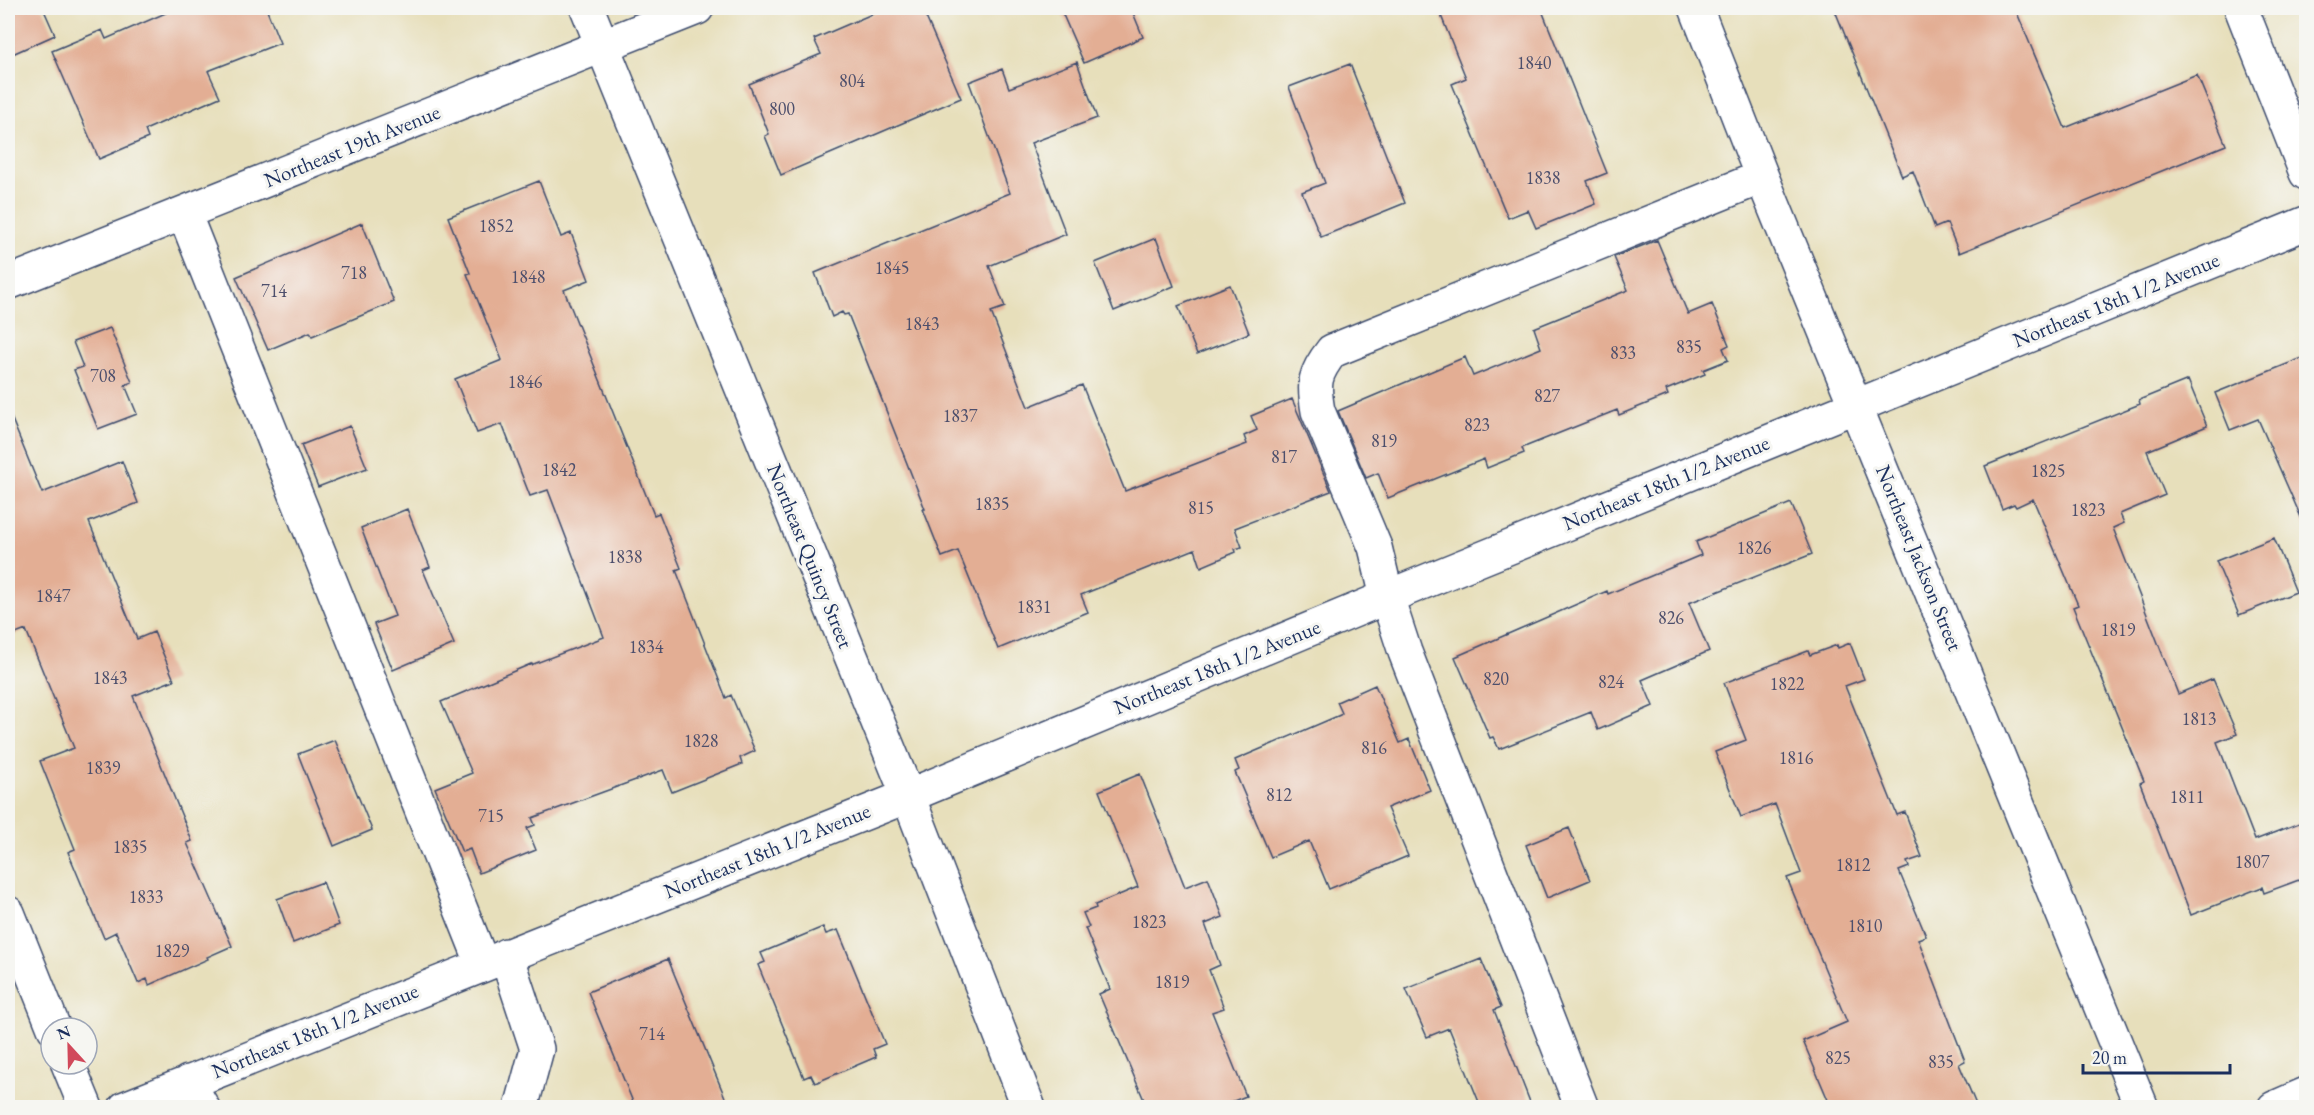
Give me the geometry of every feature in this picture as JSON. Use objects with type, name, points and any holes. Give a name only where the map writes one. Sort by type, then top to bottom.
[{"type":"street","name":"Northeast Quincy Street","points":[[587,8],[908,795],[1029,1107]]},
{"type":"street","name":"Northeast 19th Avenue","points":[[8,283],[697,8]]},
{"type":"street","name":"Northeast Jackson Street","points":[[1696,8],[1762,177],[2142,1107]]},
{"type":"street","points":[[2241,8],[2307,173]]},
{"type":"street","points":[[1581,1107],[1409,663],[1387,597],[1375,547],[1318,411],[1314,390],[1318,369],[1332,351],[1762,177]]},
{"type":"street","points":[[184,213],[494,960],[537,1049],[521,1107]]},
{"type":"street","name":"Northeast 18th 1/2 Avenue","points":[[125,1107],[195,1095],[494,960],[908,795],[1387,597],[2307,223]]},
{"type":"street","points":[[8,913],[49,1016]]},
{"type":"street","points":[[73,1076],[86,1107]]},
{"type":"street","points":[[2274,1107],[2307,1094]]},
{"type":"building","points":[[8,8],[43,8],[55,35],[8,56]]},
{"type":"building","points":[[177,8],[266,8],[280,43],[208,71],[220,97],[145,130],[148,138],[99,159],[52,51],[102,30],[106,39]]},
{"type":"building","points":[[886,8],[922,8],[961,98],[781,175],[765,136],[769,134],[749,84],[821,54],[814,39]]},
{"type":"building","points":[[1060,8],[1131,8],[1143,37],[1084,63]]},
{"type":"building","points":[[1438,8],[1541,8],[1607,173],[1587,181],[1596,204],[1536,228],[1528,210],[1508,218],[1452,84],[1466,78]]},
{"type":"building","points":[[1834,8],[2015,8],[2065,128],[2197,75],[2226,145],[1959,253],[1947,223],[1935,228],[1913,171],[1902,176]]},
{"type":"building","points":[[1077,62],[1097,118],[1031,143],[1066,234],[989,266],[1005,307],[991,312],[1028,407],[1082,385],[1125,491],[1247,444],[1244,436],[1257,430],[1251,416],[1292,399],[1331,491],[1235,528],[1242,547],[1235,549],[1236,552],[1201,567],[1195,549],[1081,595],[1088,612],[998,649],[958,551],[942,557],[848,314],[844,315],[842,312],[832,317],[815,273],[1010,193],[969,82],[1002,69],[1009,88]]},
{"type":"building","points":[[1350,64],[1405,203],[1321,237],[1302,192],[1325,183],[1289,87]]},
{"type":"building","points":[[539,181],[561,237],[571,233],[589,280],[564,290],[654,515],[659,513],[681,568],[676,570],[726,698],[731,695],[755,751],[740,758],[742,764],[672,792],[663,770],[532,818],[535,825],[527,828],[536,850],[479,873],[470,849],[462,852],[435,788],[472,773],[441,702],[531,664],[604,637],[548,490],[530,496],[502,424],[477,433],[455,379],[502,360],[467,274],[470,273],[448,217]]},
{"type":"building","points":[[362,223],[394,302],[312,336],[310,332],[268,350],[236,277]]},
{"type":"building","points":[[1156,238],[1174,286],[1114,311],[1095,263]]},
{"type":"building","points":[[1657,240],[1688,314],[1712,304],[1729,345],[1723,348],[1728,360],[1703,370],[1705,374],[1666,390],[1668,395],[1619,415],[1617,410],[1522,448],[1524,453],[1487,468],[1484,459],[1388,498],[1378,473],[1366,478],[1338,411],[1465,357],[1473,376],[1541,348],[1534,328],[1628,290],[1614,257]]},
{"type":"building","points":[[1230,285],[1249,333],[1197,354],[1178,306]]},
{"type":"building","points":[[110,328],[132,382],[125,385],[137,414],[98,429],[74,370],[83,367],[73,342]]},
{"type":"building","points":[[2307,356],[2307,531],[2258,419],[2230,430],[2215,393]]},
{"type":"building","points":[[2188,380],[2207,426],[2147,451],[2165,495],[2120,514],[2124,523],[2113,528],[2178,694],[2213,679],[2237,734],[2217,742],[2255,840],[2307,820],[2307,877],[2264,893],[2262,887],[2191,915],[2140,783],[2144,781],[2073,607],[2078,605],[2033,499],[2016,507],[2014,504],[2002,509],[1985,466],[2140,404],[2139,400]]},
{"type":"building","points":[[8,412],[42,493],[122,461],[138,503],[89,522],[137,639],[154,632],[174,680],[133,696],[192,841],[187,843],[232,946],[149,985],[147,979],[138,983],[116,932],[104,938],[68,852],[75,849],[40,761],[74,748],[26,630],[8,637]]},
{"type":"building","points":[[350,426],[367,468],[318,487],[301,445]]},
{"type":"building","points":[[1791,503],[1812,554],[1689,603],[1709,651],[1642,680],[1653,706],[1598,730],[1591,712],[1499,749],[1493,737],[1490,738],[1455,657],[1607,591],[1608,594],[1701,555],[1696,542]]},
{"type":"building","points":[[407,509],[430,567],[423,570],[454,644],[393,670],[374,624],[395,616],[361,528]]},
{"type":"building","points":[[2274,538],[2296,592],[2239,615],[2216,561]]},
{"type":"building","points":[[1850,643],[1864,679],[1845,686],[1897,815],[1905,812],[1922,857],[1907,862],[1909,867],[1899,871],[1926,936],[1918,939],[1965,1061],[1959,1064],[1977,1107],[1831,1107],[1803,1041],[1847,1022],[1787,878],[1801,873],[1775,804],[1741,817],[1715,752],[1746,740],[1724,683],[1808,651],[1810,655],[1837,645],[1838,648]]},
{"type":"building","points":[[1375,685],[1400,743],[1409,739],[1430,790],[1387,808],[1408,856],[1329,889],[1309,841],[1271,857],[1235,772],[1239,770],[1235,760],[1340,715],[1342,713],[1337,702]]},
{"type":"building","points":[[335,740],[372,830],[334,846],[298,754]]},
{"type":"building","points":[[1140,774],[1185,887],[1208,878],[1223,917],[1205,924],[1220,965],[1209,970],[1224,1008],[1212,1012],[1246,1096],[1219,1107],[1147,1107],[1099,994],[1110,989],[1085,928],[1089,927],[1083,913],[1096,908],[1095,905],[1138,887],[1099,791]]},
{"type":"building","points":[[1569,828],[1590,880],[1547,898],[1526,845]]},
{"type":"building","points":[[323,882],[339,925],[293,943],[277,899]]},
{"type":"building","points":[[823,927],[826,934],[838,930],[885,1044],[873,1049],[876,1057],[815,1083],[811,1075],[804,1078],[758,965],[765,962],[761,953]]},
{"type":"building","points":[[668,959],[729,1107],[635,1107],[588,992]]},
{"type":"building","points":[[1481,959],[1501,1007],[1494,1010],[1532,1107],[1481,1107],[1449,1028],[1427,1037],[1406,989]]}]
